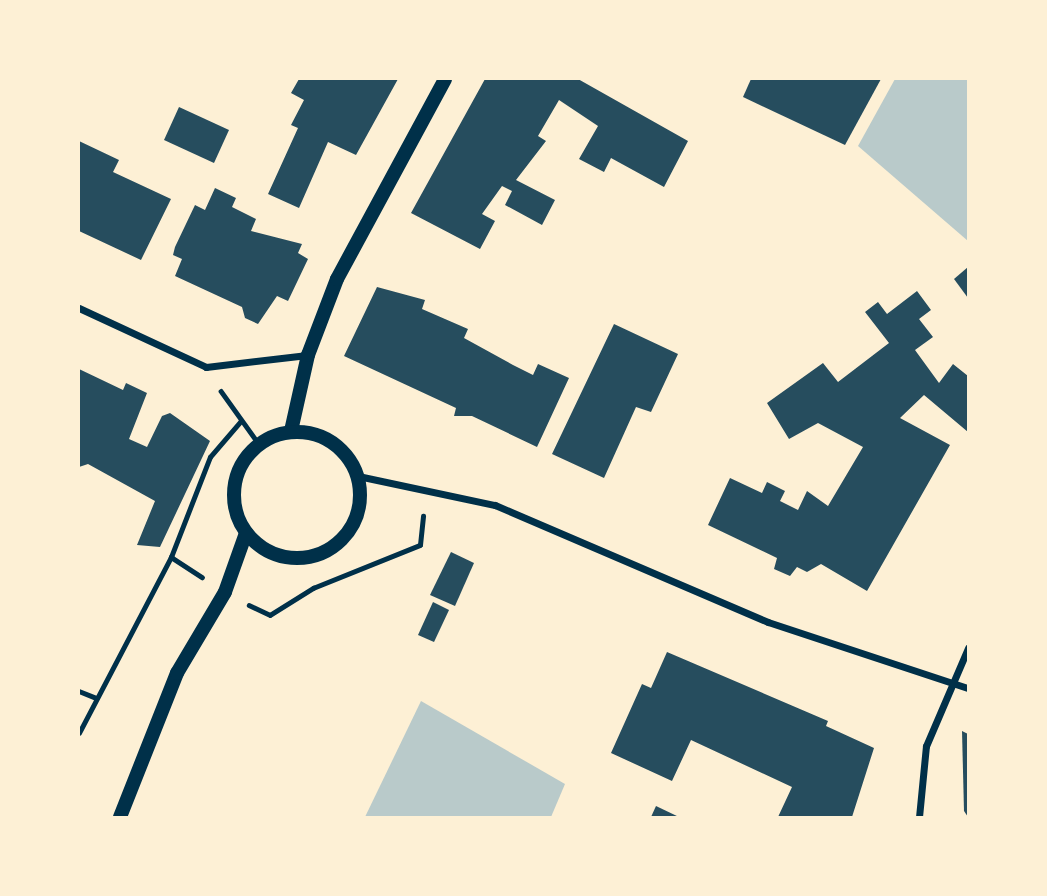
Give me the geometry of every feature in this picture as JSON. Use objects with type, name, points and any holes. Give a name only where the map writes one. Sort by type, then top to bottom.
[{"type":"main road","points":[[292,431],[308,355],[337,279],[444,79]]},
{"type":"main road","points":[[292,431],[321,435],[344,450],[358,476],[357,519],[329,551],[288,558],[246,533],[233,500],[238,472],[259,444],[292,431]]},
{"type":"main road","points":[[120,817],[177,673],[225,592],[246,533]]},
{"type":"street","points":[[79,308],[206,367],[308,355]]},
{"type":"street","points":[[358,476],[495,505],[768,622],[968,688]]},
{"type":"street","points":[[919,817],[926,746],[950,683],[968,648]]},
{"type":"path","points":[[206,367],[240,422],[259,444]]},
{"type":"path","points":[[79,733],[171,557],[210,457],[240,422]]},
{"type":"path","points":[[171,557],[225,592],[270,615],[313,588],[420,545],[426,492]]},
{"type":"path","points":[[79,691],[96,698]]},
{"type":"shaded area","points":[[895,79],[968,79],[968,241],[858,146]]},
{"type":"shaded area","points":[[421,701],[565,784],[551,817],[365,817]]},
{"type":"building","points":[[299,79],[398,79],[356,155],[328,142],[299,208],[268,194],[298,128],[291,125],[304,100],[291,93]]},
{"type":"building","points":[[485,79],[578,79],[688,141],[664,187],[611,158],[604,172],[579,159],[598,126],[559,100],[538,136],[546,141],[516,180],[555,200],[542,225],[505,205],[512,191],[502,186],[482,214],[495,221],[480,249],[411,213]]},
{"type":"building","points":[[751,79],[881,79],[845,145],[743,97]]},
{"type":"building","points":[[179,107],[229,130],[214,163],[164,140]]},
{"type":"building","points":[[79,141],[119,160],[113,172],[171,199],[141,260],[79,231]]},
{"type":"building","points":[[215,188],[236,198],[232,207],[256,219],[251,231],[302,244],[298,253],[308,259],[288,301],[277,296],[258,324],[245,318],[242,307],[175,276],[182,259],[173,255],[175,247],[195,205],[205,210]]},
{"type":"building","points":[[968,267],[968,298],[954,279]]},
{"type":"building","points":[[377,287],[425,300],[422,309],[468,329],[464,338],[533,375],[538,364],[569,378],[537,447],[472,416],[454,416],[456,408],[344,356]]},
{"type":"building","points":[[917,291],[931,310],[919,319],[933,337],[915,350],[939,383],[953,364],[968,376],[968,432],[924,395],[900,418],[950,445],[867,591],[821,564],[807,572],[797,567],[790,576],[774,569],[777,558],[708,525],[730,478],[762,493],[767,482],[785,491],[780,501],[798,510],[807,491],[828,506],[863,447],[818,423],[789,439],[767,403],[823,363],[838,382],[889,343],[865,312],[878,302],[887,314]]},
{"type":"building","points":[[614,324],[678,354],[651,412],[636,407],[604,478],[552,454]]},
{"type":"building","points":[[79,369],[123,390],[126,383],[147,393],[129,439],[147,447],[162,416],[170,413],[210,441],[160,547],[137,545],[155,501],[88,464],[79,467]]},
{"type":"building","points":[[451,552],[474,563],[455,606],[430,595]]},
{"type":"building","points":[[433,602],[449,610],[434,642],[418,635]]},
{"type":"building","points":[[667,652],[828,721],[826,726],[874,748],[852,817],[778,817],[792,787],[691,740],[672,781],[611,753],[642,684],[651,688]]},
{"type":"building","points":[[962,731],[968,734],[968,817],[964,811]]},
{"type":"building","points":[[656,806],[679,817],[651,817]]}]
